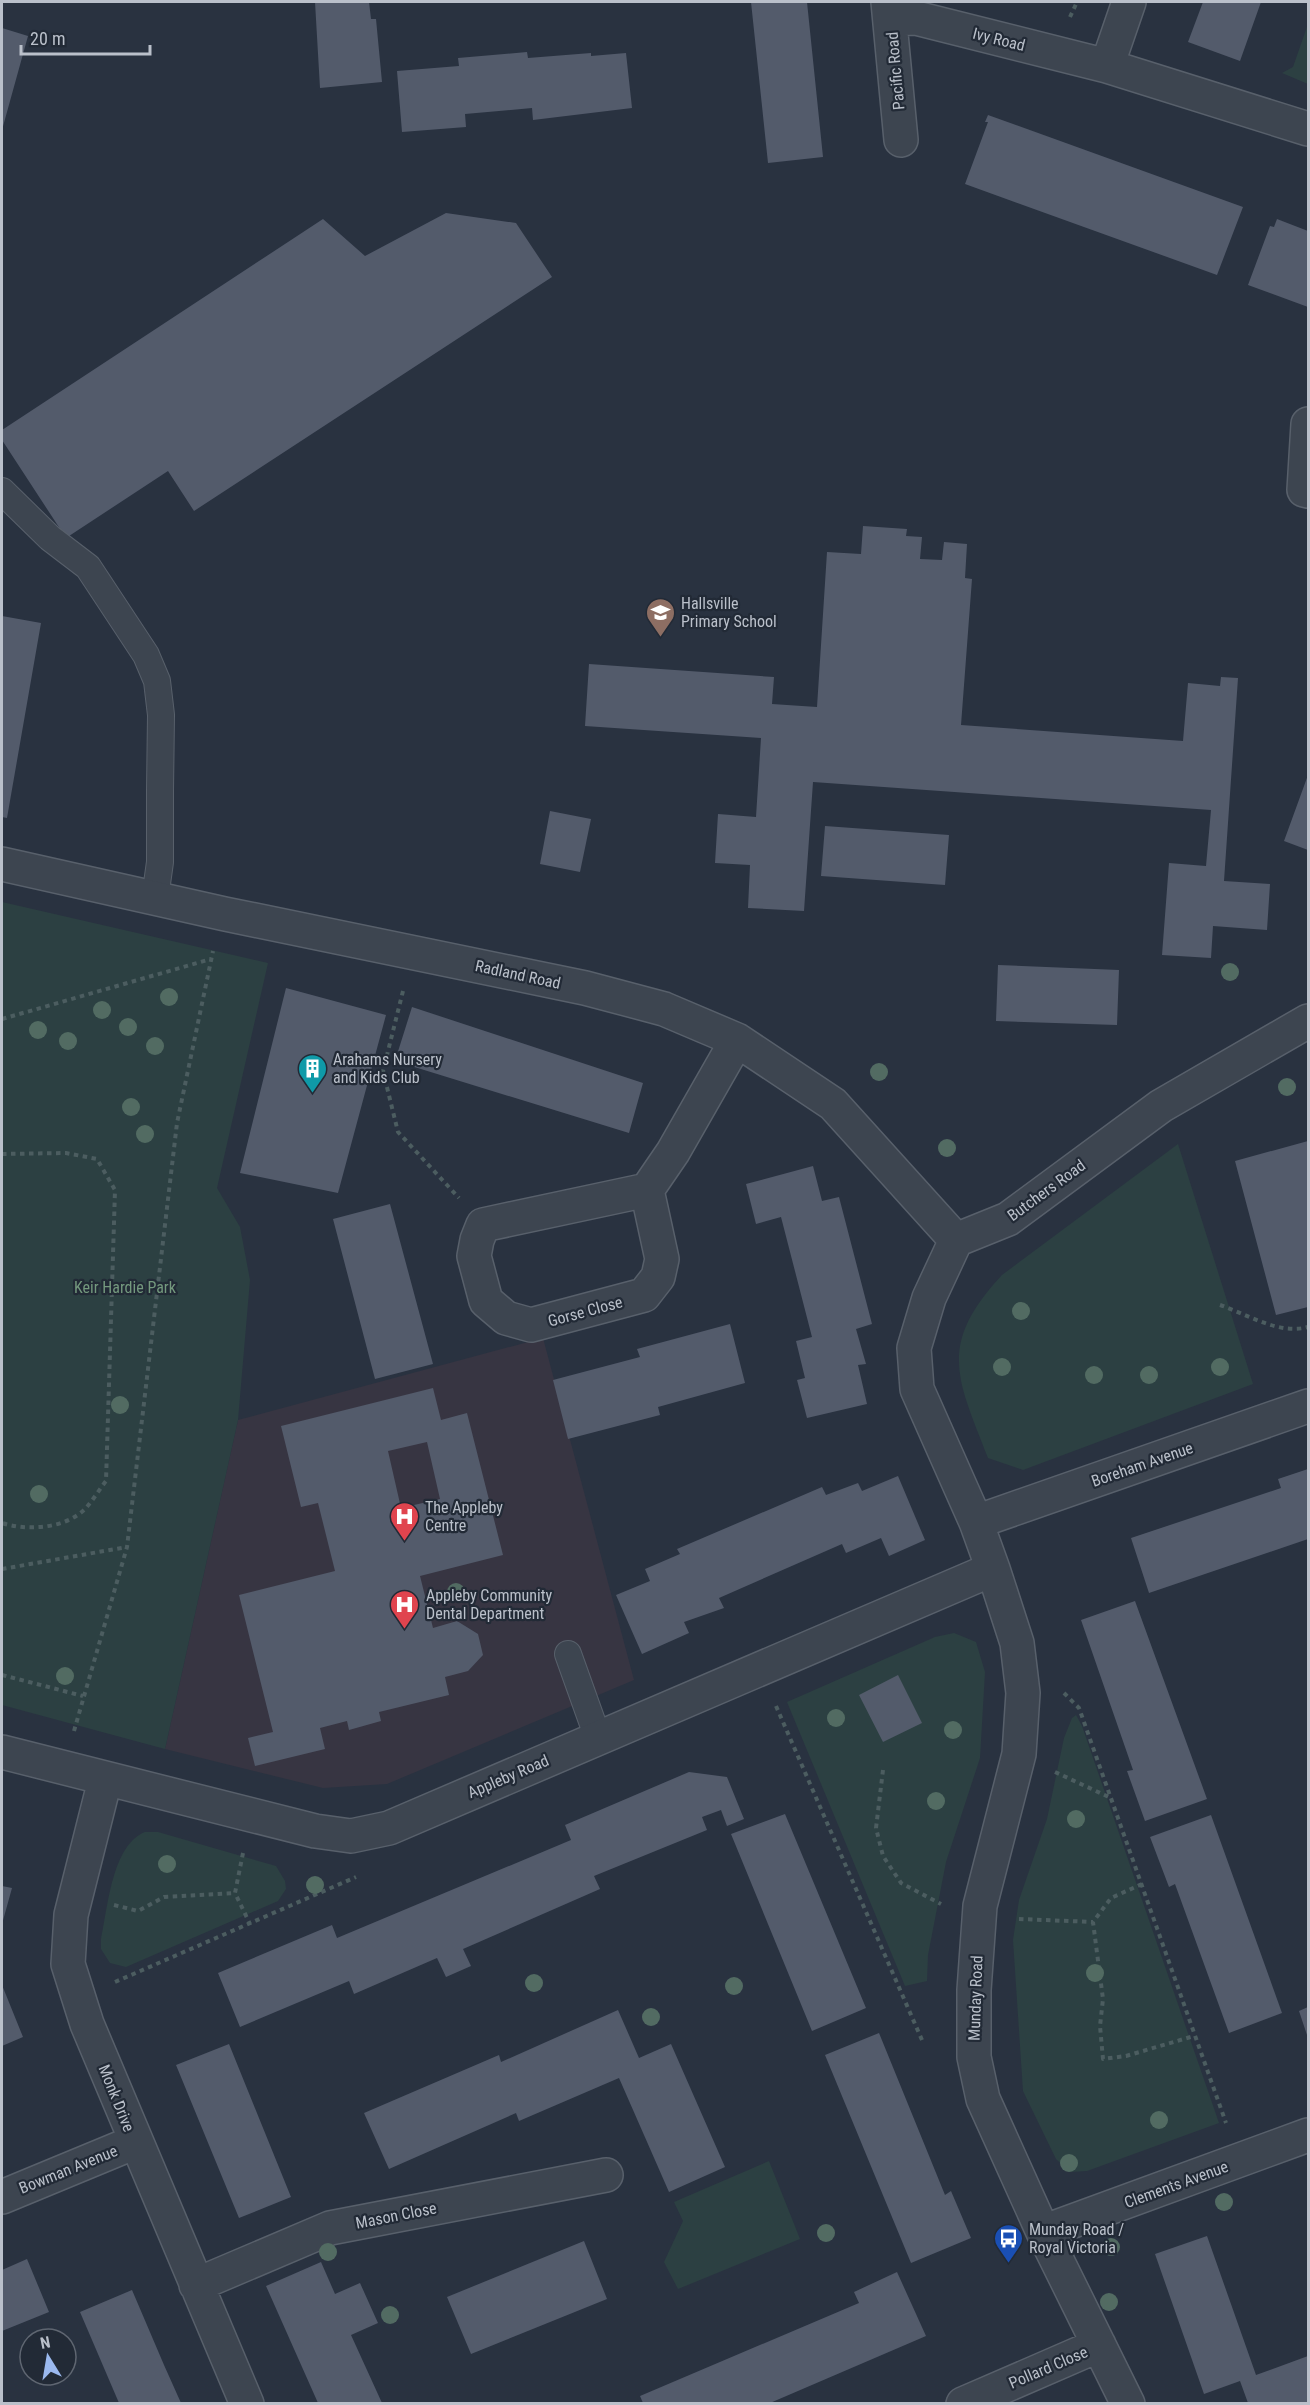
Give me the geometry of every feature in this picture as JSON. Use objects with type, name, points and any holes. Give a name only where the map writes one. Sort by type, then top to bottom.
[{"type":"street","points":[[1107,66],[1128,2]]},
{"type":"street","name":"Ivy Road","points":[[889,10],[1107,66],[1308,129]]},
{"type":"street","name":"Pacific Road","points":[[889,10],[901,140]]},
{"type":"street","points":[[1308,424],[1305,490],[1308,491]]},
{"type":"street","name":"Radland Road","points":[[2,864],[585,988],[664,1009],[737,1040],[833,1104],[956,1240]]},
{"type":"street","name":"Butchers Road","points":[[956,1240],[1008,1219],[1161,1106],[1308,1021]]},
{"type":"street","points":[[483,1225],[647,1190],[673,1152],[737,1040]]},
{"type":"street","name":"Gorse Close","points":[[483,1225],[474,1256],[486,1301],[506,1318],[531,1324],[644,1295],[658,1277],[662,1259],[647,1190]]},
{"type":"street","points":[[956,1240],[929,1299],[914,1348],[917,1389],[943,1453],[976,1522],[993,1569]]},
{"type":"street","name":"Boreham Avenue","points":[[976,1522],[1308,1406]]},
{"type":"street","name":"Appleby Road","points":[[2,1752],[105,1780],[315,1831],[351,1836],[389,1828],[993,1569]]},
{"type":"street","name":"Munday Road","points":[[993,1569],[1017,1643],[1023,1693],[1019,1754],[980,1906],[974,1990],[974,2056],[983,2099],[1043,2232],[1128,2403]]},
{"type":"street","name":"Monk Drive","points":[[105,1780],[71,1915],[69,1964],[87,2024],[247,2403]]},
{"type":"street","name":"Clements Avenue","points":[[1043,2232],[1308,2135]]},
{"type":"street","name":"Bowman Avenue","points":[[2,2197],[135,2142]]},
{"type":"street","name":"Mason Close","points":[[196,2285],[330,2228],[606,2175]]},
{"type":"street","name":"Pollard Close","points":[[963,2403],[1099,2345]]},
{"type":"lane","points":[[2,491],[50,538],[88,567],[146,655],[157,681],[161,715],[160,862],[155,898]]},
{"type":"lane","points":[[568,1654],[598,1738]]},
{"type":"path","points":[[413,952],[383,1071],[398,1132],[483,1225]]},
{"type":"path","points":[[2,1019],[211,959],[177,1123],[127,1547],[73,1734]]},
{"type":"path","points":[[2,1154],[66,1153],[97,1160],[115,1190],[106,1481],[84,1510],[56,1525],[17,1528],[2,1523]]},
{"type":"path","points":[[1220,1305],[1257,1318],[1281,1330],[1308,1327]]},
{"type":"path","points":[[2,1569],[127,1547]]},
{"type":"path","points":[[2,1675],[83,1696]]},
{"type":"path","points":[[1065,1693],[1079,1708],[1229,2132]]},
{"type":"path","points":[[773,1699],[922,2040]]},
{"type":"path","points":[[883,1770],[876,1828],[883,1856],[901,1883],[943,1905]]},
{"type":"path","points":[[1049,1770],[1112,1798]]},
{"type":"path","points":[[244,1849],[236,1893],[250,1923]]},
{"type":"path","points":[[114,1983],[356,1877]]},
{"type":"path","points":[[1142,1884],[1111,1898],[1093,1922],[1103,1999],[1100,2026],[1103,2059],[1126,2056],[1194,2036]]},
{"type":"path","points":[[109,1904],[138,1911],[164,1897],[236,1893]]},
{"type":"path","points":[[1015,1918],[1093,1922]]},
{"type":"shaded area","name":"The Appleby Centre","points":[[543,1338],[634,1680],[387,1784],[323,1788],[165,1749],[238,1420]]},
{"type":"green space","points":[[1308,24],[1308,84],[1282,73],[1293,67]]},
{"type":"green space","name":"Keir Hardie Park","points":[[2,902],[268,963],[217,1188],[240,1227],[250,1280],[238,1420],[165,1749],[2,1705]]},
{"type":"green space","points":[[1178,1144],[1253,1384],[1023,1470],[988,1458],[968,1406],[959,1363],[961,1343],[968,1322],[981,1300],[1002,1275]]},
{"type":"green space","points":[[954,1633],[976,1642],[985,1672],[980,1758],[946,1862],[928,1955],[927,1981],[905,1986],[787,1702],[935,1637]]},
{"type":"green space","points":[[1076,1715],[1082,1726],[1219,2123],[1087,2171],[1070,2172],[1056,2159],[1023,2091],[1013,1940],[1019,1900],[1047,1819],[1064,1738],[1072,1718]]},
{"type":"green space","points":[[145,1832],[158,1832],[276,1866],[285,1881],[286,1889],[278,1901],[126,1967],[110,1963],[101,1949],[101,1939],[113,1878],[125,1850],[134,1839]]},
{"type":"green space","points":[[769,2161],[800,2239],[678,2289],[664,2262],[683,2221],[674,2202]]},
{"type":"building","points":[[315,2],[369,2],[371,19],[376,19],[382,82],[320,88]]},
{"type":"building","points":[[751,2],[807,2],[823,157],[768,163]]},
{"type":"building","points":[[1203,2],[1261,2],[1240,61],[1188,42]]},
{"type":"building","points":[[2,28],[28,36],[2,130]]},
{"type":"building","points":[[527,52],[528,58],[626,53],[632,108],[533,120],[532,108],[465,114],[466,127],[402,132],[397,71],[459,66],[458,58]]},
{"type":"building","points":[[988,115],[1243,207],[1217,275],[965,184],[988,122],[985,122]]},
{"type":"building","points":[[446,213],[516,223],[552,277],[194,511],[168,471],[66,538],[2,440],[2,430],[323,219],[365,256]]},
{"type":"building","points":[[1277,219],[1308,231],[1308,307],[1248,285],[1270,226],[1274,227]]},
{"type":"building","points":[[863,526],[907,529],[906,536],[922,537],[920,559],[942,560],[944,542],[967,544],[965,578],[972,579],[961,725],[1183,741],[1188,683],[1220,686],[1221,677],[1238,678],[1224,881],[1270,884],[1267,930],[1213,926],[1211,958],[1162,955],[1169,863],[1206,866],[1211,810],[813,782],[804,911],[748,908],[750,865],[715,863],[718,814],[756,817],[761,738],[585,726],[589,664],[774,677],[772,704],[817,707],[827,552],[861,554]]},
{"type":"building","points":[[2,616],[41,623],[7,818],[2,817]]},
{"type":"building","points":[[1308,775],[1308,850],[1284,841]]},
{"type":"building","points":[[550,811],[591,819],[580,872],[540,864]]},
{"type":"building","points":[[825,826],[949,835],[945,885],[821,876]]},
{"type":"building","points":[[998,965],[1119,970],[1117,1025],[996,1021]]},
{"type":"building","name":"Arahams Nursery and Kids Club","points":[[286,988],[386,1015],[338,1193],[240,1173]]},
{"type":"building","points":[[412,1007],[643,1083],[629,1133],[395,1061]]},
{"type":"building","points":[[1308,1141],[1308,1307],[1276,1315],[1235,1161]]},
{"type":"building","points":[[813,1166],[822,1201],[839,1197],[872,1324],[856,1329],[866,1364],[858,1365],[867,1404],[807,1418],[797,1380],[805,1378],[796,1341],[812,1337],[781,1217],[756,1224],[746,1184]]},
{"type":"building","points":[[390,1204],[433,1364],[375,1379],[333,1219]]},
{"type":"building","points":[[730,1324],[745,1383],[658,1407],[660,1415],[568,1439],[553,1380],[640,1357],[637,1349]]},
{"type":"building","points":[[433,1388],[441,1420],[467,1413],[503,1555],[420,1576],[433,1628],[457,1621],[478,1634],[483,1655],[468,1671],[445,1677],[449,1695],[379,1712],[381,1721],[349,1730],[347,1721],[320,1728],[325,1749],[255,1766],[248,1738],[273,1732],[239,1595],[335,1571],[318,1503],[301,1507],[281,1426]],"holes":[[[427,1442],[440,1499],[401,1508],[388,1451]]]},
{"type":"building","points":[[1308,1469],[1308,1539],[1149,1593],[1131,1538],[1281,1488],[1278,1479]]},
{"type":"building","points":[[898,1476],[925,1540],[889,1556],[881,1538],[846,1553],[842,1544],[719,1598],[724,1608],[684,1622],[689,1633],[642,1654],[616,1595],[650,1581],[645,1569],[680,1554],[677,1549],[822,1487],[826,1495],[858,1483],[862,1491]]},
{"type":"building","points":[[1135,1601],[1207,1799],[1145,1821],[1127,1771],[1133,1770],[1081,1620]]},
{"type":"building","points":[[898,1675],[922,1723],[883,1742],[859,1695]]},
{"type":"building","points":[[689,1772],[727,1777],[744,1819],[727,1826],[721,1810],[702,1817],[707,1830],[594,1876],[600,1889],[463,1949],[471,1966],[446,1977],[437,1958],[354,1994],[349,1981],[240,2027],[218,1973],[332,1925],[337,1938],[571,1840],[565,1825]]},
{"type":"building","points":[[785,1814],[866,2008],[812,2031],[731,1834]]},
{"type":"building","points":[[1211,1815],[1282,2013],[1229,2033],[1175,1884],[1169,1887],[1150,1837]]},
{"type":"building","points":[[2,1886],[12,1888],[2,1924]]},
{"type":"building","points":[[2,1985],[23,2037],[2,2046]]},
{"type":"building","points":[[1308,2007],[1308,2038],[1299,2011]]},
{"type":"building","points":[[618,2010],[639,2058],[671,2044],[725,2167],[669,2192],[619,2078],[519,2121],[516,2113],[389,2169],[364,2113],[499,2055],[501,2062]]},
{"type":"building","points":[[879,2033],[945,2195],[951,2191],[971,2238],[911,2263],[825,2055]]},
{"type":"building","points":[[229,2044],[291,2197],[239,2218],[176,2065]]},
{"type":"building","points":[[1207,2236],[1256,2375],[1308,2356],[1308,2403],[1248,2403],[1240,2381],[1204,2394],[1155,2254]]},
{"type":"building","points":[[584,2241],[607,2299],[471,2354],[447,2297]]},
{"type":"building","points":[[27,2259],[49,2312],[2,2331],[2,2270]]},
{"type":"building","points":[[321,2262],[335,2294],[360,2283],[378,2323],[351,2335],[382,2403],[318,2403],[266,2286]]},
{"type":"building","points":[[897,2272],[926,2336],[770,2403],[643,2403],[640,2396],[859,2303],[854,2292]]},
{"type":"building","points":[[132,2290],[181,2403],[119,2403],[80,2312]]},
{"type":"place","name":"Hallsville Primary School","points":[[660,638]]},
{"type":"place","name":"Arahams Nursery and Kids Club","points":[[312,1094]]},
{"type":"place","name":"The Appleby Centre","points":[[404,1542]]},
{"type":"place","name":"Appleby Community Dental Department","points":[[405,1630]]},
{"type":"place","name":"Munday Road / Royal Victoria","points":[[1008,2264]]}]
